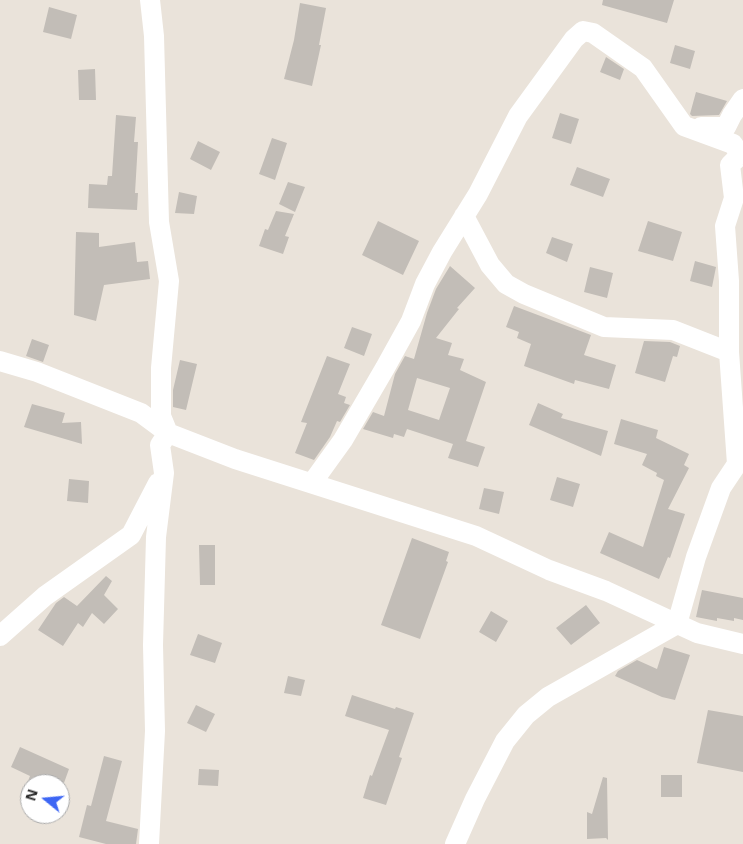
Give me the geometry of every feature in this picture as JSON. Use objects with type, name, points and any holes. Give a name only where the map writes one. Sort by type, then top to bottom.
[{"type":"street","points":[[150,0],[154,36],[159,222],[169,281],[161,368],[161,416],[168,433]]},
{"type":"street","points":[[312,483],[343,440],[411,321],[425,284],[442,252],[478,194],[518,116],[568,47],[583,31],[593,33],[643,68],[684,126],[734,144],[741,154],[730,165],[734,198],[725,226],[729,281],[730,352],[740,462],[728,476],[718,497],[696,557],[677,624],[548,697],[526,715],[504,741],[455,844]]},
{"type":"street","points":[[684,126],[726,127],[743,99]]},
{"type":"street","points":[[464,216],[490,265],[506,284],[524,294],[604,327],[673,330],[730,352]]},
{"type":"street","points":[[0,361],[37,372],[141,412],[168,433],[235,459],[476,536],[549,570],[606,591],[698,633],[743,644]]},
{"type":"street","points":[[149,844],[155,731],[153,644],[156,537],[164,473],[160,445],[168,433]]},
{"type":"street","points":[[0,636],[45,596],[131,535],[164,473]]},
{"type":"building","points":[[603,0],[674,0],[667,23],[602,5]]},
{"type":"building","points":[[300,3],[326,8],[319,45],[321,45],[312,86],[284,79],[294,40]]},
{"type":"building","points":[[49,7],[77,15],[71,39],[43,32]]},
{"type":"building","points":[[675,45],[695,51],[690,69],[670,63]]},
{"type":"building","points":[[606,57],[624,69],[620,80],[600,72]]},
{"type":"building","points":[[95,69],[96,100],[79,100],[78,70]]},
{"type":"building","points":[[696,92],[727,101],[719,115],[692,116],[690,114]]},
{"type":"building","points":[[560,113],[579,119],[571,144],[552,138]]},
{"type":"building","points":[[116,115],[136,117],[134,142],[138,142],[135,193],[138,193],[137,210],[88,208],[89,184],[107,185],[108,176],[112,176]]},
{"type":"building","points":[[272,138],[287,143],[275,180],[259,174]]},
{"type":"building","points":[[198,141],[220,152],[211,170],[190,159]]},
{"type":"building","points":[[577,167],[610,179],[603,197],[570,185]]},
{"type":"building","points":[[288,182],[305,187],[295,212],[279,204]]},
{"type":"building","points":[[179,192],[197,196],[194,214],[175,213]]},
{"type":"building","points":[[276,211],[294,214],[285,236],[289,237],[283,254],[259,246],[265,229],[268,230]]},
{"type":"building","points":[[378,221],[419,241],[403,275],[362,255]]},
{"type":"building","points":[[648,221],[682,232],[673,261],[638,251]]},
{"type":"building","points":[[76,232],[99,233],[99,247],[135,242],[137,262],[148,261],[150,279],[104,285],[96,321],[74,315]]},
{"type":"building","points":[[552,237],[573,244],[567,262],[546,253]]},
{"type":"building","points":[[695,261],[716,267],[712,287],[690,281]]},
{"type":"building","points":[[450,266],[475,288],[457,308],[459,309],[436,338],[452,343],[448,355],[464,359],[460,370],[486,382],[466,441],[485,447],[478,467],[448,458],[453,444],[407,429],[404,437],[394,434],[393,438],[363,429],[373,412],[384,416],[395,374],[405,356],[414,359],[436,289]],"holes":[[[417,378],[450,388],[439,420],[408,410]]]},
{"type":"building","points":[[590,267],[613,273],[607,298],[584,292]]},
{"type":"building","points":[[514,306],[591,335],[584,355],[616,365],[609,389],[575,380],[574,384],[524,366],[531,344],[517,338],[519,332],[506,327]]},
{"type":"building","points":[[352,327],[372,334],[364,356],[344,348]]},
{"type":"building","points":[[32,339],[49,345],[43,362],[26,356]]},
{"type":"building","points":[[644,341],[670,342],[680,346],[677,357],[673,356],[665,382],[635,373]]},
{"type":"building","points":[[327,356],[350,364],[338,394],[346,397],[344,403],[350,405],[340,422],[337,421],[330,437],[314,460],[295,453],[307,423],[301,422]]},
{"type":"building","points":[[180,360],[197,364],[186,410],[173,407],[173,390]]},
{"type":"building","points":[[538,403],[563,414],[561,418],[608,431],[601,456],[529,425]]},
{"type":"building","points":[[32,404],[65,413],[62,423],[81,422],[82,444],[24,427]]},
{"type":"building","points":[[621,419],[658,430],[656,438],[689,454],[684,465],[689,468],[668,509],[685,514],[670,558],[668,557],[659,579],[600,553],[609,532],[643,547],[664,480],[656,476],[657,473],[642,465],[647,454],[614,444]]},
{"type":"building","points":[[557,477],[580,484],[573,507],[550,500]]},
{"type":"building","points":[[69,479],[89,481],[88,503],[67,501]]},
{"type":"building","points":[[484,488],[504,492],[499,514],[479,509]]},
{"type":"building","points":[[412,538],[449,552],[446,561],[448,562],[420,639],[381,625]]},
{"type":"building","points":[[199,545],[215,545],[215,585],[200,585]]},
{"type":"building","points":[[106,576],[112,581],[104,595],[118,609],[104,624],[92,613],[83,627],[78,623],[63,646],[38,630],[56,603],[64,597],[77,606]]},
{"type":"building","points":[[702,590],[743,598],[743,620],[734,618],[734,621],[717,618],[717,621],[696,617]]},
{"type":"building","points":[[586,605],[600,623],[571,645],[556,628]]},
{"type":"building","points":[[491,611],[508,621],[496,642],[479,632]]},
{"type":"building","points":[[198,634],[222,643],[215,663],[190,655]]},
{"type":"building","points":[[664,647],[690,655],[675,700],[662,697],[615,676],[618,671],[637,660],[657,669]]},
{"type":"building","points":[[288,676],[305,680],[301,696],[284,693]]},
{"type":"building","points":[[352,695],[414,713],[399,757],[402,758],[386,805],[363,798],[370,775],[372,776],[389,730],[345,716]]},
{"type":"building","points":[[196,705],[215,714],[206,732],[187,723]]},
{"type":"building","points":[[708,710],[743,716],[743,772],[697,763]]},
{"type":"building","points":[[20,747],[69,769],[67,774],[26,774],[11,767]]},
{"type":"building","points":[[104,756],[122,761],[106,821],[138,829],[136,844],[106,844],[79,837],[87,805],[91,806]]},
{"type":"building","points":[[199,769],[219,770],[218,786],[198,785]]},
{"type":"building","points":[[661,775],[682,775],[682,797],[661,797]]},
{"type":"building","points":[[603,777],[607,778],[608,840],[606,838],[587,839],[587,812],[592,814]]}]
